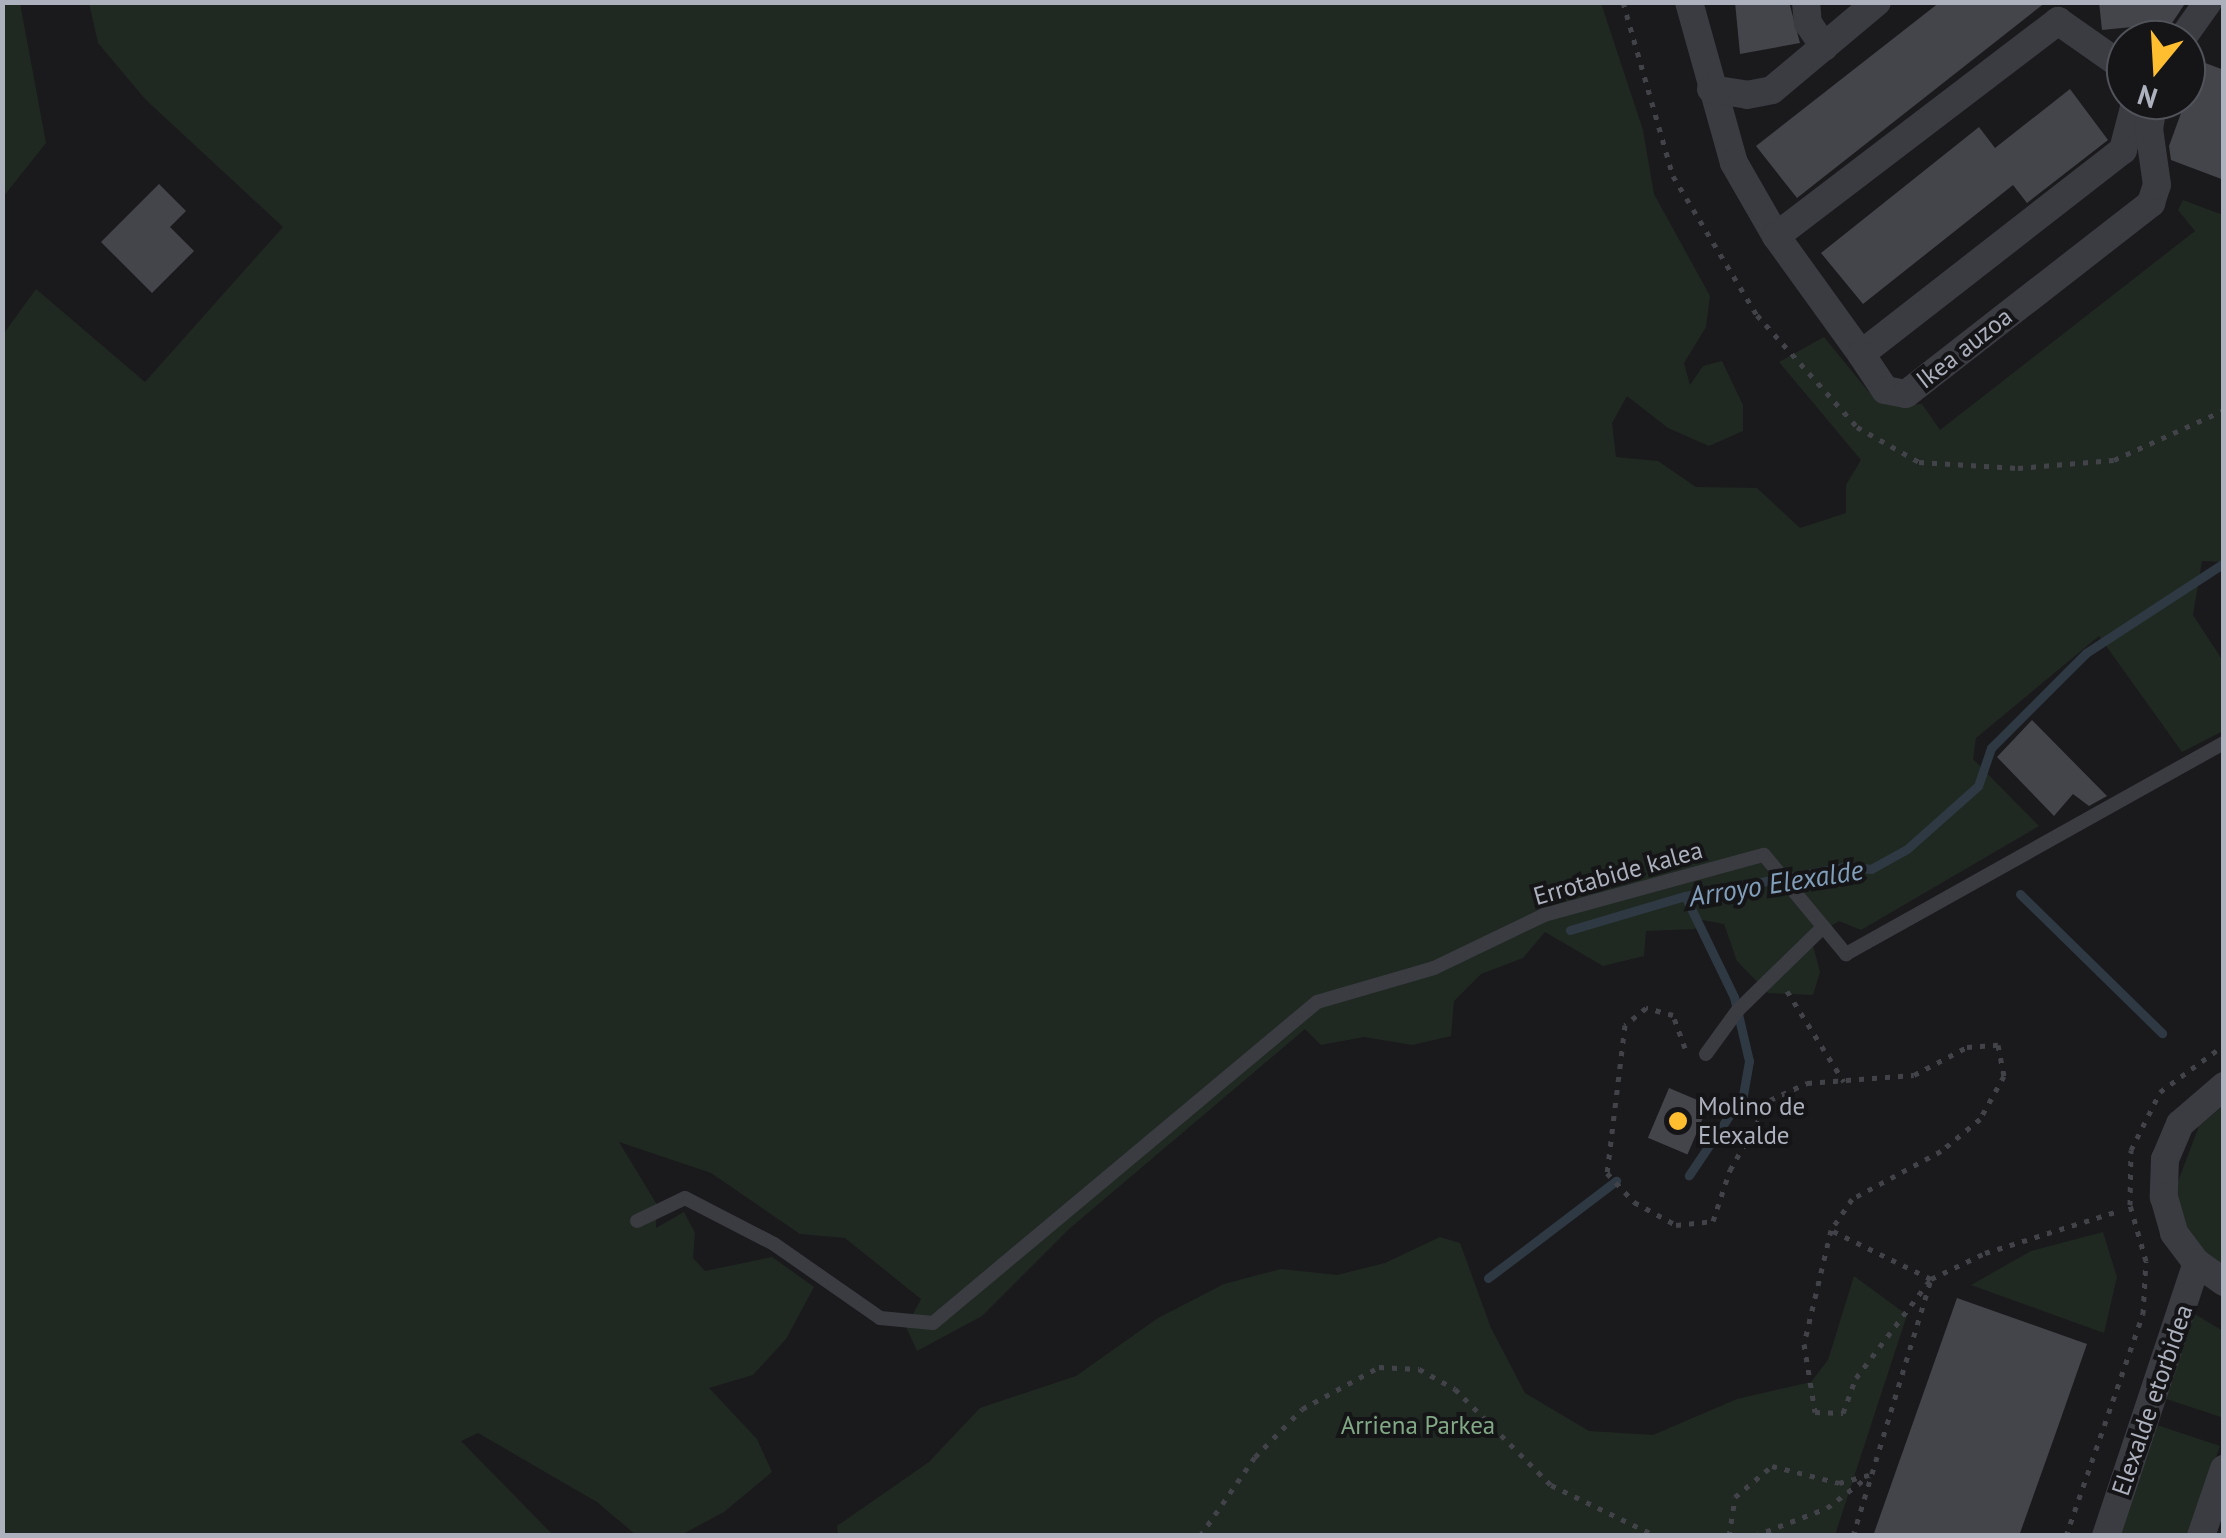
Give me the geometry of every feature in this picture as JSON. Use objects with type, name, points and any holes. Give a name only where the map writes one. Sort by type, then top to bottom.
[{"type":"street","points":[[1689,2],[1734,163],[1776,236],[1862,354],[2123,150],[2131,120]]},
{"type":"street","points":[[1806,2],[1808,23],[1824,47]]},
{"type":"street","points":[[1711,89],[1747,95],[1772,90],[1878,2]]},
{"type":"street","points":[[1776,236],[2056,12],[2106,53]]},
{"type":"street","name":"Ikea auzoa","points":[[1862,354],[1885,390],[1906,394],[2151,203],[2158,185],[2151,120]]},
{"type":"street","points":[[2224,1086],[2180,1124],[2165,1159],[2164,1197],[2174,1233],[2197,1263],[2224,1282]]},
{"type":"street","name":"Elexalde etorbidea","points":[[2106,1536],[2197,1263]]},
{"type":"street","points":[[2201,1536],[2224,1468]]},
{"type":"lane","name":"Errotabide kalea","points":[[637,1221],[685,1198],[774,1244],[880,1318],[933,1323],[1316,1002],[1434,968],[1544,915],[1764,855],[1846,954],[2224,743]]},
{"type":"lane","points":[[1706,1054],[1738,1010],[1823,927]]},
{"type":"path","points":[[1776,974],[1844,1082]]},
{"type":"path","points":[[1706,1054],[1698,1065],[1688,1065],[1673,1015],[1646,1008],[1624,1024],[1607,1173],[1634,1202],[1676,1225],[1713,1221],[1730,1170],[1770,1100],[1806,1083],[1914,1075],[1967,1048],[1998,1045],[2004,1076],[1980,1119],[1942,1151],[1852,1199],[1830,1230],[1804,1344],[1815,1412],[1843,1413],[1856,1378],[1931,1279],[1986,1254],[2115,1212]]},
{"type":"path","points":[[2066,1536],[2143,1314],[2146,1261],[2130,1205],[2131,1150],[2160,1092],[2224,1045]]},
{"type":"path","points":[[1830,1230],[1931,1279]]},
{"type":"path","points":[[1853,1536],[1931,1279]]},
{"type":"path","points":[[1200,1536],[1255,1457],[1302,1409],[1379,1368],[1419,1369],[1455,1389],[1551,1485],[1656,1536]]},
{"type":"path","points":[[1729,1536],[1735,1497],[1772,1466],[1839,1483],[1872,1474]]},
{"type":"path","points":[[1754,1536],[1828,1508],[1872,1474]]},
{"type":"green space","points":[[3,2],[20,3],[46,143],[3,197]]},
{"type":"green space","points":[[89,3],[1601,3],[1643,130],[1654,194],[1710,296],[1706,327],[1684,363],[1690,385],[1703,366],[1722,361],[1743,405],[1743,431],[1709,446],[1668,428],[1627,396],[1612,423],[1616,457],[1658,461],[1696,487],[1757,488],[1800,528],[1846,513],[1846,485],[1861,460],[1779,362],[1824,337],[1868,391],[1888,405],[1922,404],[1940,430],[2195,231],[2178,210],[2183,200],[2223,215],[2223,562],[2202,561],[2193,615],[2223,661],[2223,731],[2182,752],[2099,636],[1976,738],[1973,759],[2039,826],[1861,930],[1839,921],[1811,938],[1820,972],[1813,995],[1768,993],[1737,961],[1724,924],[1702,920],[1695,929],[1646,931],[1644,956],[1603,966],[1545,932],[1523,958],[1481,974],[1454,1001],[1451,1036],[1412,1045],[1364,1037],[1321,1045],[1305,1029],[1069,1229],[982,1316],[917,1351],[906,1327],[921,1299],[845,1238],[800,1234],[711,1173],[619,1142],[656,1203],[656,1228],[684,1212],[695,1233],[693,1258],[705,1271],[772,1257],[814,1287],[786,1339],[753,1375],[709,1388],[757,1439],[772,1472],[724,1512],[681,1535],[636,1535],[597,1502],[478,1433],[461,1441],[553,1535],[3,1535],[2,336],[36,289],[145,382],[283,227],[145,99],[98,43]]},
{"type":"green space","points":[[2223,1106],[2223,1269],[2194,1243],[2180,1215],[2177,1184],[2199,1126]]},
{"type":"green space","points":[[2103,1232],[2117,1277],[2104,1333],[1971,1285],[2031,1251]]},
{"type":"green space","name":"Arriena Parkea","points":[[1440,1237],[1460,1243],[1491,1328],[1525,1393],[1589,1431],[1653,1435],[1737,1399],[1811,1382],[1828,1360],[1854,1276],[1907,1315],[1835,1535],[838,1535],[837,1526],[929,1462],[980,1408],[1076,1376],[1158,1318],[1224,1284],[1281,1269],[1337,1275],[1385,1263]]},
{"type":"green space","points":[[2193,1313],[2223,1331],[2221,1417],[2163,1398]]},
{"type":"green space","points":[[2154,1424],[2220,1446],[2189,1535],[2116,1536]]},
{"type":"building","points":[[1735,2],[1789,2],[1800,43],[1740,54]]},
{"type":"building","points":[[1940,2],[2046,2],[1797,198],[1756,146]]},
{"type":"building","points":[[2099,2],[2186,2],[2174,20],[2106,20],[2106,30],[2102,30]]},
{"type":"building","points":[[2206,63],[2224,70],[2224,180],[2171,160],[2169,146],[2178,120],[2206,120]]},
{"type":"building","points":[[2070,89],[2108,140],[2027,203],[2013,185],[1863,304],[1821,253],[1979,127],[1995,148]]},
{"type":"building","points":[[159,184],[186,211],[170,227],[194,251],[152,293],[101,242]]},
{"type":"building","points":[[2032,720],[2107,796],[2089,806],[2073,794],[2054,816],[1997,757]]},
{"type":"building","name":"Molino de Elexalde","points":[[1669,1088],[1709,1105],[1687,1155],[1648,1138]]},
{"type":"building","points":[[1957,1298],[2087,1344],[2054,1438],[2019,1536],[1873,1536]]},
{"type":"waterway","name":"Arroyo Elexalde","points":[[1570,930],[1685,896],[1849,866],[1871,869],[1907,849],[1978,786],[1991,748],[2086,653],[2224,563]]},
{"type":"waterway","points":[[2020,894],[2162,1033]]},
{"type":"waterway","points":[[1685,896],[1734,997],[1749,1061],[1743,1095],[1689,1175]]},
{"type":"waterway","points":[[1488,1278],[1616,1181]]},
{"type":"place","name":"Molino de Elexalde","points":[[1678,1121]]}]
